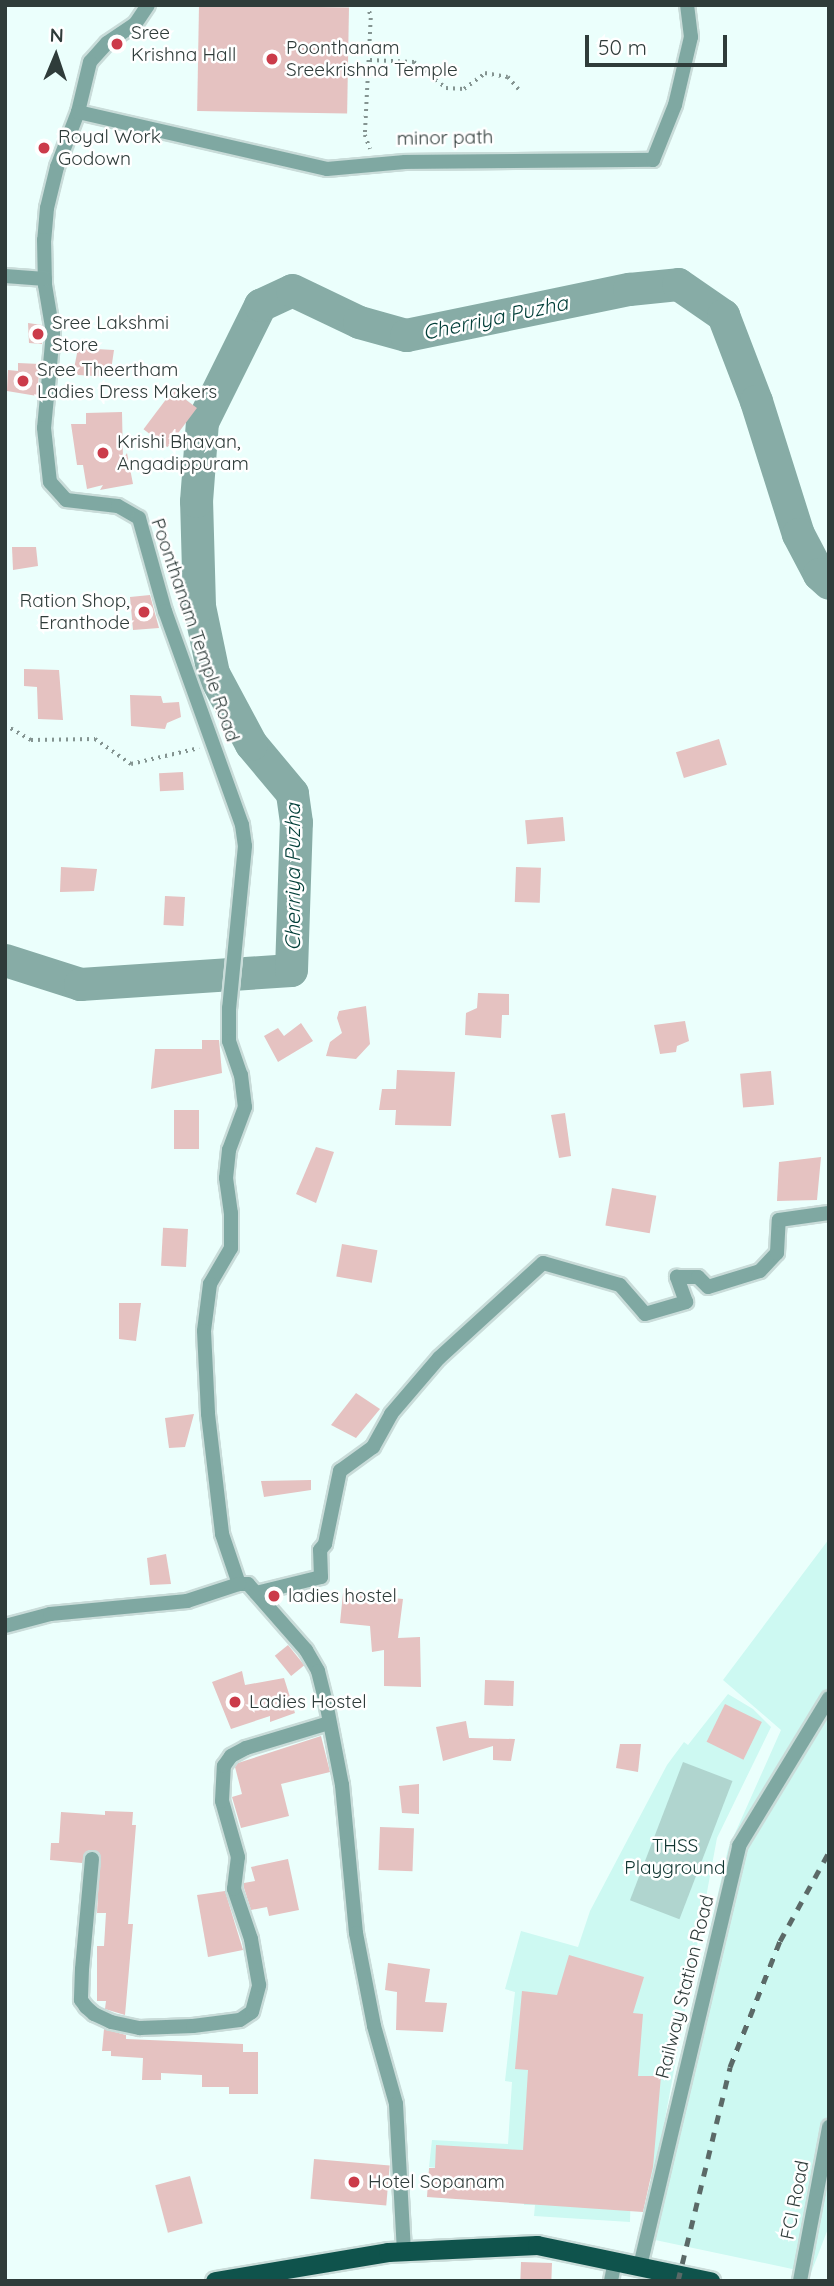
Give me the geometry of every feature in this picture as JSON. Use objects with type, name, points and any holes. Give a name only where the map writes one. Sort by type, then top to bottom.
[{"type":"highway","points":[[215,2281],[404,2251],[537,2245],[710,2281]]},
{"type":"street","name":"Poonthanam Temple Road","points":[[148,5],[135,24],[107,43],[90,62],[78,112],[57,167],[47,208],[45,279],[54,334],[44,428],[50,482],[66,500],[118,506],[139,519],[165,611],[242,825],[245,846],[229,1008],[229,1041],[241,1075],[246,1107],[229,1150],[226,1178],[231,1213],[231,1248],[210,1284],[204,1331],[208,1414],[222,1534],[239,1584]]},
{"type":"street","points":[[78,112],[327,169],[405,162],[653,160],[675,104],[691,37],[687,5]]},
{"type":"street","points":[[5,276],[45,279]]},
{"type":"street","points":[[256,1593],[321,1577],[320,1550],[325,1544],[340,1471],[373,1447],[391,1414],[439,1359],[543,1263],[620,1285],[645,1314],[686,1302],[677,1278],[698,1277],[708,1287],[760,1271],[777,1254],[779,1220],[829,1213]]},
{"type":"street","points":[[5,1626],[50,1614],[187,1601],[239,1584],[248,1584],[306,1650],[318,1671],[330,1723],[342,1785],[356,1933],[374,2026],[396,2104],[404,2251]]},
{"type":"street","name":"Railway Station Road","points":[[640,2266],[739,1846],[829,1698]]},
{"type":"street","points":[[92,1859],[82,1969],[81,2000],[86,2007],[111,2022],[140,2028],[193,2026],[240,2020],[252,2012],[259,1985],[251,1939],[234,1889],[238,1857],[222,1801],[224,1766],[231,1756],[246,1748],[330,1723]]},
{"type":"street","name":"FCI Road","points":[[800,2281],[829,2127]]},
{"type":"street","points":[[611,2281],[615,2261]]},
{"type":"path","name":"minor path","points":[[368,5],[370,60],[365,135],[371,152]]},
{"type":"path","points":[[370,60],[414,62],[446,88],[464,89],[485,73],[509,76],[520,91]]},
{"type":"path","points":[[5,725],[31,740],[96,739],[131,764],[214,744]]},
{"type":"shaded area","points":[[829,1539],[829,2226],[811,2273],[641,2237],[654,2178],[631,2186],[630,2222],[534,2216],[535,2205],[524,2205],[525,2177],[429,2167],[432,2140],[508,2144],[512,2082],[505,2081],[515,1992],[505,1989],[521,1931],[578,1947],[590,1911],[667,1765],[684,1742],[688,1745],[728,1694],[753,1709],[771,1727],[717,1838],[655,2173],[728,1849],[781,1730],[723,1680]]},
{"type":"green space","name":"THSS Playground","points":[[683,1762],[732,1781],[679,1919],[630,1900]]},
{"type":"building","name":"Poonthanam Sreekrishna Temple","points":[[199,5],[349,8],[347,114],[197,111]]},
{"type":"building","name":"Sree Lakshmi Store","points":[[28,323],[42,325],[42,344],[29,343]]},
{"type":"building","points":[[78,348],[114,350],[110,377],[78,375],[74,369]]},
{"type":"building","name":"Sree Theertham Ladies Dress Makers","points":[[18,363],[40,364],[37,396],[7,391],[8,370],[18,371]]},
{"type":"building","points":[[173,390],[197,408],[167,447],[144,429]]},
{"type":"building","points":[[122,412],[123,459],[127,453],[133,484],[100,490],[103,485],[87,489],[83,465],[77,465],[71,424],[86,424],[86,413]]},
{"type":"building","points":[[12,547],[36,547],[38,566],[13,570]]},
{"type":"building","name":"Ration Shop, Eranthode","points":[[150,595],[159,628],[133,630],[130,597]]},
{"type":"building","points":[[24,669],[59,670],[63,720],[38,719],[37,687],[24,686]]},
{"type":"building","points":[[130,695],[161,696],[163,703],[179,702],[181,717],[167,723],[165,729],[131,726]]},
{"type":"building","points":[[719,739],[727,765],[684,778],[676,752]]},
{"type":"building","points":[[183,772],[184,790],[160,791],[159,773]]},
{"type":"building","points":[[563,817],[565,841],[527,844],[525,820]]},
{"type":"building","points":[[61,867],[97,869],[94,891],[60,892]]},
{"type":"building","points":[[516,867],[541,868],[540,903],[515,902]]},
{"type":"building","points":[[165,896],[185,897],[183,926],[163,925]]},
{"type":"building","points":[[478,993],[509,994],[509,1015],[502,1015],[501,1038],[465,1035],[466,1013],[477,1008]]},
{"type":"building","points":[[366,1006],[370,1044],[356,1059],[326,1056],[330,1042],[342,1033],[337,1018],[339,1011]]},
{"type":"building","points":[[685,1021],[689,1041],[677,1046],[676,1052],[660,1054],[654,1025]]},
{"type":"building","points":[[301,1023],[313,1041],[278,1062],[264,1036],[278,1028],[284,1036]]},
{"type":"building","points":[[202,1040],[219,1040],[222,1073],[151,1089],[155,1049],[202,1049]]},
{"type":"building","points":[[397,1070],[455,1072],[451,1126],[395,1125],[396,1110],[379,1110],[382,1089],[396,1089]]},
{"type":"building","points":[[771,1071],[774,1105],[743,1108],[740,1074]]},
{"type":"building","points":[[174,1110],[199,1110],[199,1149],[174,1149]]},
{"type":"building","points":[[565,1113],[571,1156],[559,1158],[551,1115]]},
{"type":"building","points":[[316,1147],[334,1152],[316,1203],[296,1194]]},
{"type":"building","points":[[821,1157],[817,1200],[777,1201],[779,1162]]},
{"type":"building","points":[[612,1188],[656,1196],[650,1233],[605,1225]]},
{"type":"building","points":[[163,1228],[188,1229],[186,1267],[161,1266]]},
{"type":"building","points":[[342,1244],[377,1250],[372,1283],[336,1276]]},
{"type":"building","points":[[119,1303],[141,1303],[136,1341],[119,1339]]},
{"type":"building","points":[[356,1393],[380,1409],[356,1438],[331,1425]]},
{"type":"building","points":[[194,1414],[185,1447],[169,1448],[165,1418]]},
{"type":"building","points":[[311,1480],[311,1490],[264,1497],[261,1481]]},
{"type":"building","points":[[166,1554],[171,1584],[150,1585],[147,1558]]},
{"type":"building","points":[[343,1593],[403,1599],[398,1638],[420,1637],[421,1687],[384,1686],[384,1650],[372,1652],[370,1626],[340,1623]]},
{"type":"building","points":[[288,1645],[304,1665],[291,1676],[275,1656]]},
{"type":"building","points":[[242,1671],[245,1685],[284,1678],[295,1713],[270,1722],[270,1716],[231,1729],[212,1682]]},
{"type":"building","points":[[485,1680],[514,1681],[513,1706],[484,1705]]},
{"type":"building","points":[[725,1704],[762,1722],[743,1760],[707,1742]]},
{"type":"building","points":[[466,1721],[469,1738],[515,1739],[511,1761],[493,1760],[493,1746],[443,1761],[436,1727]]},
{"type":"building","points":[[321,1736],[330,1772],[281,1784],[289,1816],[241,1828],[232,1797],[242,1794],[235,1767],[238,1763]]},
{"type":"building","points":[[620,1744],[641,1744],[638,1772],[616,1768]]},
{"type":"building","points":[[419,1784],[419,1814],[402,1813],[399,1786]]},
{"type":"building","points":[[105,1811],[133,1812],[132,1825],[136,1825],[128,1924],[133,1924],[125,2015],[105,2009],[106,2001],[97,2001],[97,1946],[104,1946],[106,1913],[97,1913],[100,1854],[89,1850],[82,1863],[50,1860],[51,1843],[59,1843],[61,1812],[105,1815]]},
{"type":"building","points":[[380,1827],[414,1828],[412,1871],[378,1870]]},
{"type":"building","points":[[288,1859],[299,1910],[269,1916],[267,1907],[251,1910],[244,1883],[255,1881],[251,1867]]},
{"type":"building","points":[[225,1891],[243,1950],[208,1957],[197,1895]]},
{"type":"building","points":[[569,1955],[644,1977],[633,2013],[643,2014],[638,2076],[661,2076],[653,2167],[643,2212],[427,2197],[429,2168],[435,2168],[436,2145],[523,2150],[528,2070],[515,2069],[522,1991],[557,1995]]},
{"type":"building","points":[[388,1963],[430,1969],[425,2002],[447,2003],[443,2032],[396,2030],[397,1992],[385,1990]]},
{"type":"building","points":[[104,2029],[126,2035],[126,2039],[243,2044],[243,2052],[258,2052],[258,2094],[229,2094],[229,2087],[202,2087],[202,2075],[161,2073],[161,2080],[142,2080],[143,2058],[111,2056],[111,2051],[102,2051]]},
{"type":"building","name":"Hotel Sopanam","points":[[314,2159],[390,2166],[386,2205],[311,2199]]},
{"type":"building","points":[[190,2176],[203,2223],[168,2233],[155,2185]]},
{"type":"building","points":[[521,2262],[552,2263],[551,2281],[520,2281]]},
{"type":"waterway","name":"Cherriya Puzha","points":[[5,960],[80,984],[291,970],[296,822],[292,793],[251,744],[213,673],[199,606],[196,501],[202,422],[260,305],[292,290],[359,322],[406,335],[629,289],[678,284],[723,315],[756,401],[798,534],[819,574],[829,583]]},
{"type":"railway","points":[[678,2281],[730,2067],[780,1941],[829,1852]]},
{"type":"place","name":"Sree Krishna Hall","points":[[117,44]]},
{"type":"place","name":"Poonthanam Sreekrishna Temple","points":[[272,59]]},
{"type":"place","name":"Royal Work Godown","points":[[44,148]]},
{"type":"place","name":"Sree Lakshmi Store","points":[[38,334]]},
{"type":"place","name":"Sree Theertham Ladies Dress Makers","points":[[23,381]]},
{"type":"place","name":"Krishi Bhavan, Angadippuram","points":[[103,453]]},
{"type":"place","name":"Ration Shop, Eranthode","points":[[144,612]]},
{"type":"place","name":"ladies hostel","points":[[274,1596]]},
{"type":"place","name":"Ladies Hostel","points":[[235,1702]]},
{"type":"place","name":"Hotel Sopanam","points":[[354,2182]]}]
